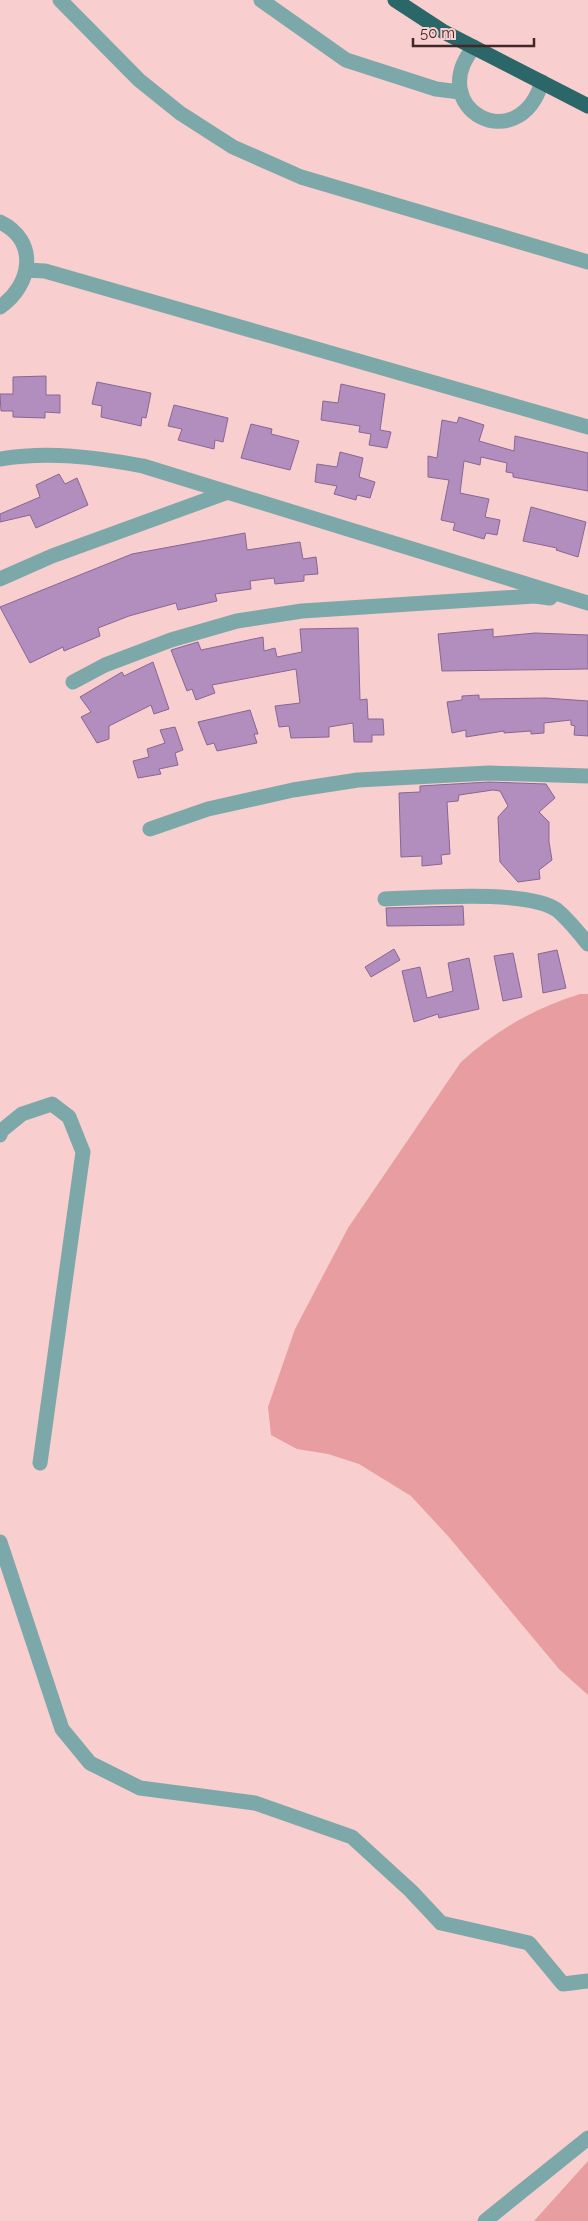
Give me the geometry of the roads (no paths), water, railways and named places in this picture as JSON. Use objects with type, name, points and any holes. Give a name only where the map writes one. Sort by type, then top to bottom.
[{"type":"highway","points":[[395,0],[444,32],[588,106]]},
{"type":"street","points":[[60,0],[139,80],[180,113],[233,147],[301,177],[588,262]]},
{"type":"street","points":[[261,0],[346,60],[436,89],[460,92]]},
{"type":"street","points":[[474,47],[460,70],[460,92],[470,109],[482,118],[494,121],[507,121],[520,117],[530,109],[537,98],[542,82]]},
{"type":"street","points":[[0,222],[13,231],[21,241],[26,255],[26,270],[22,285],[13,297],[0,307]]},
{"type":"street","points":[[26,270],[45,271],[588,427]]},
{"type":"street","points":[[0,459],[57,454],[99,458],[143,466],[586,602]]},
{"type":"street","points":[[0,579],[52,556],[228,492]]},
{"type":"street","points":[[73,682],[104,665],[171,640],[247,620],[302,611],[526,596],[586,602]]},
{"type":"street","points":[[150,829],[208,809],[293,790],[358,780],[489,773],[588,776]]},
{"type":"street","points":[[385,899],[511,898],[534,900],[556,910],[588,944]]},
{"type":"street","points":[[0,1135],[1,1131],[22,1114],[52,1104],[69,1117],[83,1152],[40,1463]]},
{"type":"street","points":[[0,1542],[62,1729],[90,1762],[140,1788],[255,1803],[352,1837],[411,1891],[441,1923],[529,1943],[563,1984],[588,1981]]},
{"type":"street","points":[[485,2221],[588,2138]]}]
